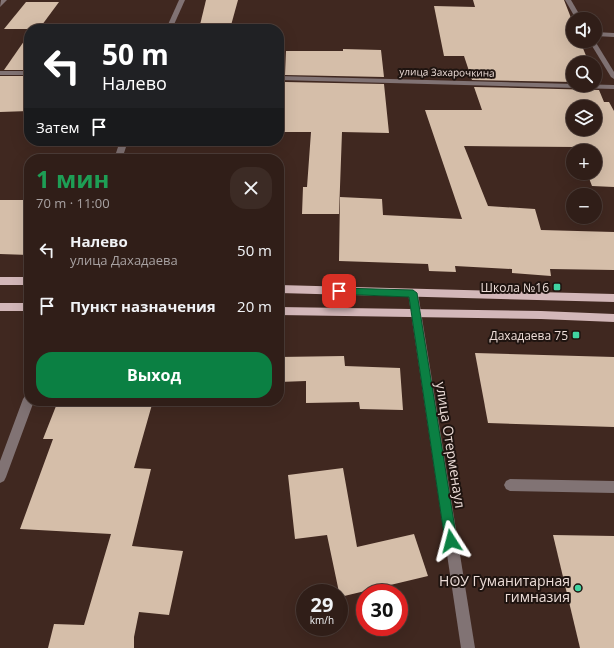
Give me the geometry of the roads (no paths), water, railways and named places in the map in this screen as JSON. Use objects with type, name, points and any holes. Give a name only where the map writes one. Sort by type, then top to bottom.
[{"type":"main road","points":[[0,281],[24,281]]},
{"type":"main road","points":[[284,289],[614,298]]},
{"type":"main road","points":[[0,307],[24,307]]},
{"type":"main road","points":[[284,311],[416,312],[614,318]]},
{"type":"street","points":[[0,5],[4,0]]},
{"type":"street","points":[[171,24],[182,0]]},
{"type":"street","points":[[568,0],[575,12]]},
{"type":"street","points":[[602,34],[614,35]]},
{"type":"street","points":[[596,48],[614,77]]},
{"type":"street","points":[[0,73],[24,73]]},
{"type":"street","name":"улица Захарочкина","points":[[284,78],[614,86]]},
{"type":"street","name":"улица Отерменаул","points":[[413,293],[468,648]]},
{"type":"street","points":[[0,477],[26,406]]},
{"type":"street","points":[[510,485],[614,487]]},
{"type":"place","name":"Школа №16","points":[[557,287]]},
{"type":"place","name":"Дахадаева 75","points":[[576,335]]},
{"type":"place","name":"НОУ Гуманитарная гимназия","points":[[578,588]]}]
